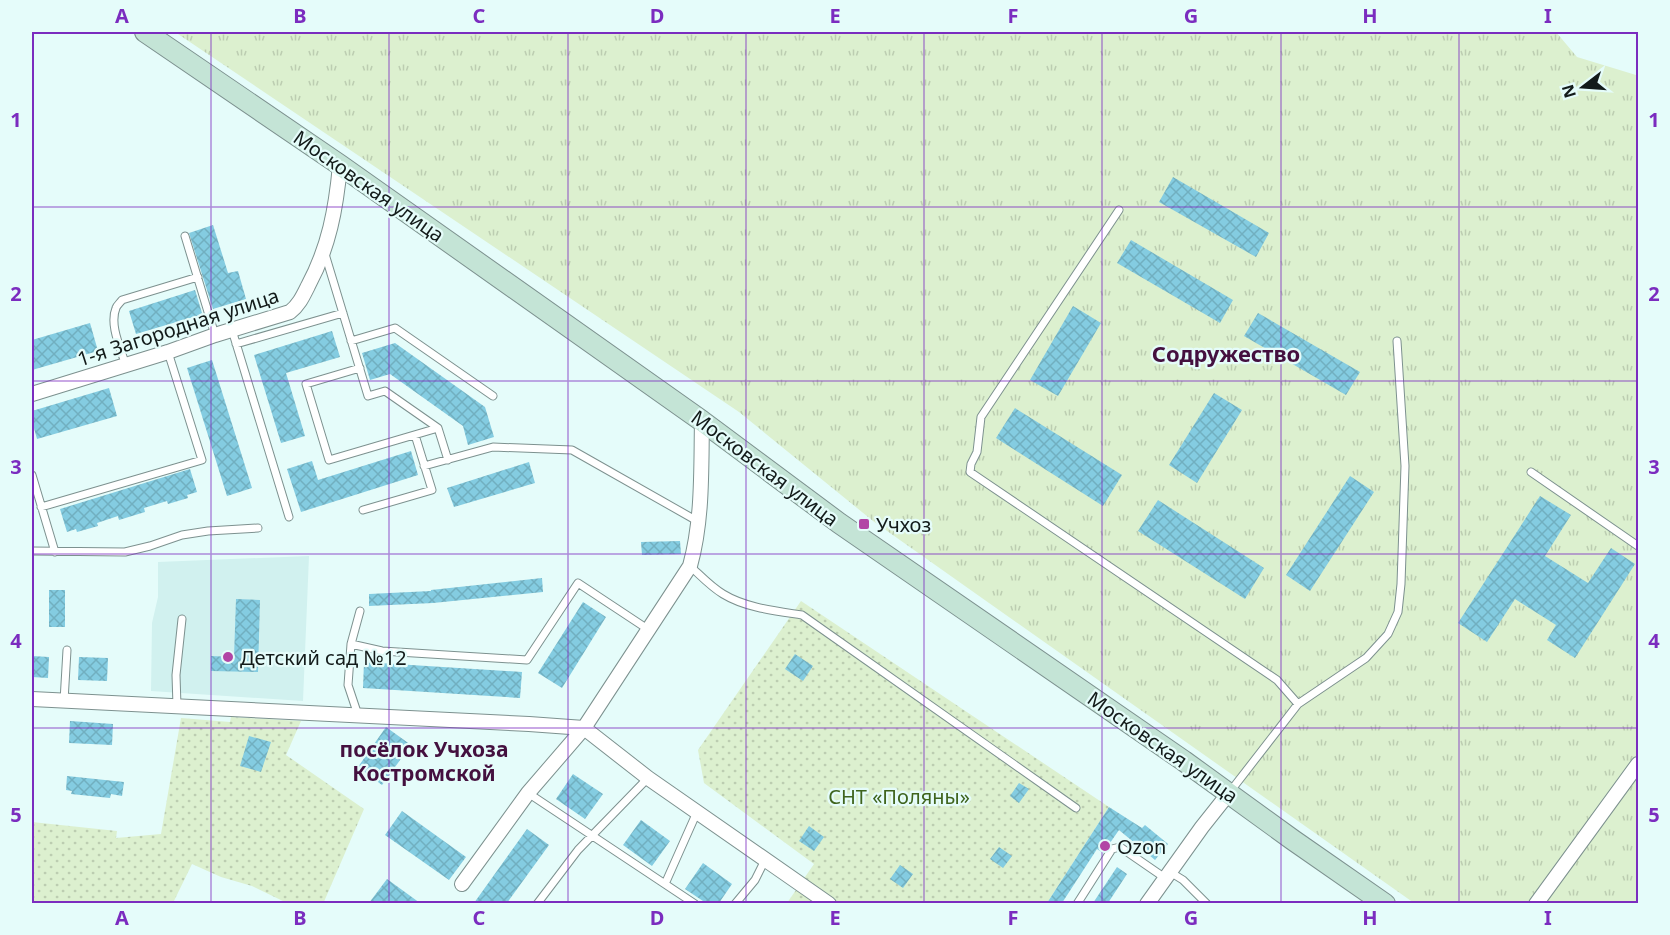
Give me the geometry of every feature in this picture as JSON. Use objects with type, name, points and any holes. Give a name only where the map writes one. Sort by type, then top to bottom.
[{"type":"main road","name":"Московская улица","points":[[145,32],[340,165],[702,421],[839,523],[1385,903]]},
{"type":"street","name":"1-я Загородная улица","points":[[32,394],[290,312],[298,306],[324,252],[336,200],[340,165]]},
{"type":"street","points":[[462,884],[528,793],[584,728],[690,566],[699,522],[702,421]]},
{"type":"street","points":[[32,699],[584,728],[648,778],[829,903]]},
{"type":"street","points":[[1536,903],[1638,764]]},
{"type":"street","points":[[1147,903],[1229,793]]},
{"type":"lane","points":[[1119,210],[981,417],[977,452],[969,468],[970,472],[1277,680],[1298,704]]},
{"type":"lane","points":[[185,236],[215,335]]},
{"type":"lane","points":[[324,252],[368,396],[385,391],[438,428],[448,460]]},
{"type":"lane","points":[[126,366],[114,319],[116,308],[122,300],[198,277]]},
{"type":"lane","points":[[236,344],[343,313]]},
{"type":"lane","points":[[351,340],[395,328],[493,396]]},
{"type":"lane","points":[[232,330],[289,518]]},
{"type":"lane","points":[[1229,793],[1298,704],[1366,658],[1388,634],[1398,612],[1405,466],[1397,341]]},
{"type":"lane","points":[[41,507],[202,460],[168,352]]},
{"type":"lane","points":[[360,369],[306,384],[330,460],[438,428]]},
{"type":"lane","points":[[363,510],[432,490],[415,435]]},
{"type":"lane","points":[[424,466],[493,447],[572,450],[699,522]]},
{"type":"lane","points":[[1531,472],[1638,546]]},
{"type":"lane","points":[[32,476],[55,552]]},
{"type":"lane","points":[[32,551],[125,552],[182,535],[258,528]]},
{"type":"lane","points":[[690,566],[721,593],[732,599],[802,615],[1076,808]]},
{"type":"lane","points":[[351,644],[382,651],[526,660],[578,583],[649,630]]},
{"type":"lane","points":[[358,715],[348,685],[351,644],[360,611]]},
{"type":"lane","points":[[177,706],[176,675],[182,619]]},
{"type":"lane","points":[[64,701],[67,650]]},
{"type":"lane","points":[[537,903],[578,850],[648,778]]},
{"type":"lane","points":[[528,793],[695,903]]},
{"type":"lane","points":[[665,884],[697,812]]},
{"type":"lane","points":[[1077,903],[1112,849],[1116,847],[1120,847],[1168,875],[1183,880],[1207,903]]},
{"type":"lane","points":[[735,903],[755,880],[765,860]]},
{"type":"shaded area","name":"Детский сад №12","points":[[309,556],[303,701],[151,691],[152,623],[158,597],[158,562]]},
{"type":"green space","points":[[175,32],[1556,32],[1577,57],[1638,74],[1638,903],[1414,903],[873,521],[739,412]]},
{"type":"green space","name":"СНТ «Поляны»","points":[[801,601],[1109,807],[1047,903],[787,903],[814,864],[704,783],[698,750]]},
{"type":"green space","points":[[231,717],[301,721],[286,755],[364,809],[323,904],[287,903],[252,886],[221,877],[192,864],[173,903],[32,903],[32,822],[117,831],[116,838],[161,834],[181,718],[230,722]]},
{"type":"building","points":[[1173,177],[1269,233],[1256,257],[1159,202]]},
{"type":"building","points":[[213,225],[228,273],[238,271],[246,299],[213,309],[189,233]]},
{"type":"building","points":[[1131,240],[1233,300],[1220,323],[1117,263]]},
{"type":"building","points":[[195,290],[202,313],[200,315],[136,334],[129,311]]},
{"type":"building","points":[[1073,306],[1101,323],[1058,396],[1030,380]]},
{"type":"building","points":[[1258,313],[1360,372],[1346,395],[1244,336]]},
{"type":"building","points":[[90,323],[98,351],[32,370],[32,340]]},
{"type":"building","points":[[332,331],[340,357],[286,373],[305,436],[281,443],[254,355]]},
{"type":"building","points":[[395,343],[485,407],[494,437],[468,445],[463,426],[390,374],[370,380],[362,353]]},
{"type":"building","points":[[212,360],[252,488],[227,496],[187,368]]},
{"type":"building","points":[[109,388],[117,416],[37,439],[32,411]]},
{"type":"building","points":[[1214,393],[1242,410],[1197,483],[1169,465]]},
{"type":"building","points":[[1015,408],[1122,475],[1103,506],[996,438]]},
{"type":"building","points":[[411,451],[418,475],[301,512],[287,469],[312,461],[318,480]]},
{"type":"building","points":[[529,462],[535,483],[454,507],[447,488]]},
{"type":"building","points":[[190,469],[197,492],[187,495],[188,498],[168,504],[167,501],[144,508],[145,512],[119,520],[118,516],[97,523],[98,526],[77,532],[76,529],[67,532],[60,509]]},
{"type":"building","points":[[1350,476],[1374,492],[1310,591],[1286,575]]},
{"type":"building","points":[[1540,496],[1571,515],[1545,556],[1588,583],[1611,548],[1635,564],[1575,658],[1547,640],[1556,625],[1515,599],[1487,642],[1458,623]]},
{"type":"building","points":[[1158,500],[1264,568],[1245,599],[1138,531]]},
{"type":"building","points":[[680,541],[681,554],[642,555],[641,542]]},
{"type":"building","points":[[542,578],[543,592],[433,603],[369,606],[369,594],[431,591]]},
{"type":"building","points":[[49,590],[65,590],[65,627],[49,627]]},
{"type":"building","points":[[236,599],[260,600],[258,672],[211,671],[211,656],[234,657]]},
{"type":"building","points":[[583,602],[606,617],[562,688],[538,673]]},
{"type":"building","points":[[795,654],[813,666],[803,681],[785,669]]},
{"type":"building","points":[[32,656],[49,657],[48,678],[32,677]]},
{"type":"building","points":[[79,657],[108,658],[107,681],[78,680]]},
{"type":"building","points":[[364,662],[522,672],[520,698],[363,688]]},
{"type":"building","points":[[70,721],[113,724],[112,745],[69,743]]},
{"type":"building","points":[[386,727],[411,745],[382,785],[358,767]]},
{"type":"building","points":[[249,736],[271,742],[261,772],[240,766]]},
{"type":"building","points":[[573,774],[603,794],[585,819],[556,799]]},
{"type":"building","points":[[67,776],[124,782],[122,796],[111,794],[110,798],[71,794],[72,791],[66,790]]},
{"type":"building","points":[[1019,783],[1029,789],[1019,803],[1010,796]]},
{"type":"building","points":[[1109,807],[1142,828],[1145,825],[1168,844],[1155,860],[1119,830],[1103,853],[1097,849],[1062,903],[1047,903]]},
{"type":"building","points":[[402,811],[466,857],[449,880],[385,835]]},
{"type":"building","points":[[641,820],[670,841],[652,866],[623,845]]},
{"type":"building","points":[[809,826],[824,837],[814,851],[799,841]]},
{"type":"building","points":[[527,829],[549,845],[507,903],[474,903]]},
{"type":"building","points":[[999,847],[1012,856],[1003,868],[990,859]]},
{"type":"building","points":[[703,863],[732,884],[719,903],[706,903],[685,889]]},
{"type":"building","points":[[900,865],[913,874],[903,888],[890,879]]},
{"type":"building","points":[[1117,867],[1127,874],[1108,903],[1093,903]]},
{"type":"building","points":[[387,879],[420,903],[369,903]]},
{"type":"place","name":"Учхоз","points":[[864,524]]},
{"type":"place","name":"Детский сад №12","points":[[228,657]]},
{"type":"place","name":"Ozon","points":[[1105,846]]},
{"type":"district","name":"Содружество","points":[[1226,353]]},
{"type":"district","name":"посёлок Учхоза Костромской","points":[[424,761]]}]
